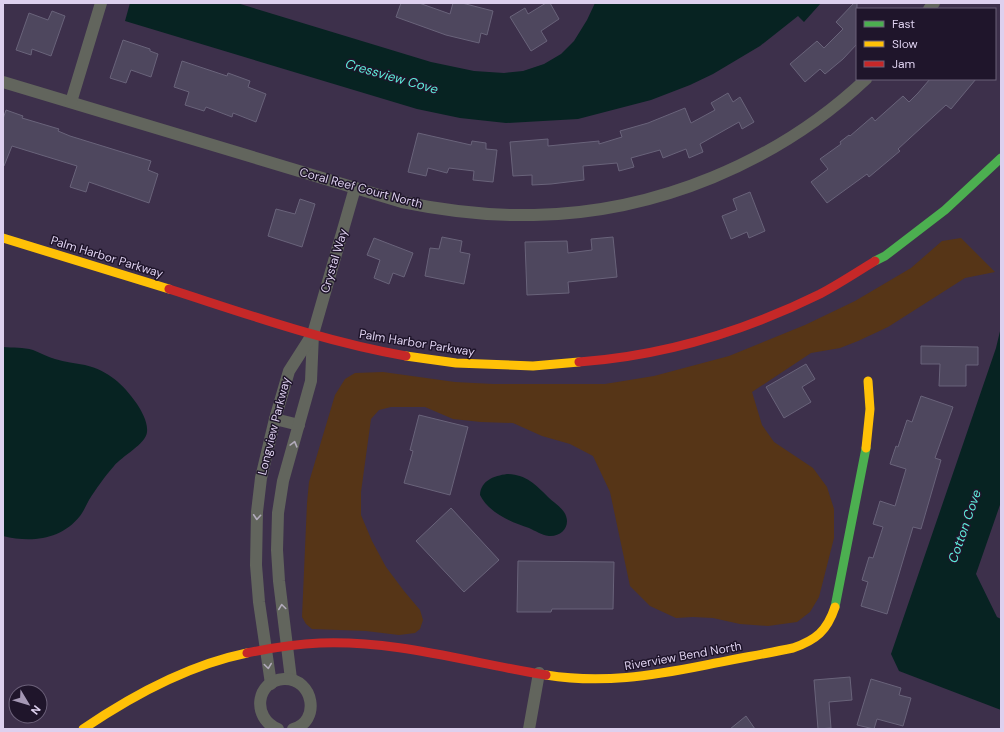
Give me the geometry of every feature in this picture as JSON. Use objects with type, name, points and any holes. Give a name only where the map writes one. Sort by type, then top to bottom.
[{"type":"street","points":[[71,102],[101,3]]},
{"type":"street","name":"Coral Reef Court North","points":[[3,82],[382,197],[426,206],[492,214],[555,214],[615,206],[657,197],[692,185],[748,161],[805,128],[842,101],[865,80]]},
{"type":"street","name":"Palm Harbor Parkway","points":[[3,238],[313,334],[389,352],[454,363],[479,365],[532,366],[582,364],[635,356],[677,347],[765,319],[806,301],[851,277],[896,248],[937,217],[980,179],[1001,158]]},
{"type":"street","name":"Crystal Way","points":[[313,334],[355,188]]},
{"type":"street","name":"Longview Parkway","points":[[271,684],[257,584],[256,540],[261,478],[275,419],[289,371],[313,334]]},
{"type":"street","name":"Longview Parkway","points":[[291,679],[279,581],[277,550],[278,513],[283,481],[311,382],[313,334]]},
{"type":"street","name":"Riverview Bend North","points":[[83,729],[115,707],[165,681],[217,662],[287,645],[346,642],[376,644],[440,654],[558,677],[600,679],[647,677],[793,648],[808,643],[818,637],[828,625],[835,608],[860,482],[869,422],[870,403],[868,381]]},
{"type":"street","points":[[275,419],[299,425]]},
{"type":"street","points":[[529,729],[540,673]]},
{"type":"street","points":[[278,729],[265,721],[261,714],[261,697],[265,690],[277,680],[291,679],[302,685],[310,695],[311,701],[311,709],[308,717],[303,724],[293,729]]},
{"type":"shaded area","points":[[961,238],[995,272],[965,278],[888,327],[858,341],[840,348],[811,353],[752,392],[762,425],[774,442],[813,468],[827,487],[834,509],[834,538],[819,597],[810,612],[797,622],[768,626],[740,624],[713,618],[676,618],[650,606],[630,586],[610,492],[593,456],[570,444],[542,436],[513,423],[453,419],[425,407],[391,407],[379,410],[371,419],[361,492],[361,515],[372,541],[386,567],[420,610],[423,620],[420,629],[415,633],[399,635],[366,631],[312,629],[306,624],[302,617],[309,482],[335,395],[345,379],[355,373],[383,372],[455,382],[493,384],[605,384],[654,376],[729,356],[805,325],[855,301],[911,268],[942,241]]},
{"type":"water","name":"Cressview Cove","points":[[130,3],[237,3],[431,62],[474,71],[504,73],[523,71],[544,64],[561,54],[574,41],[587,20],[595,3],[821,3],[804,22],[798,16],[760,46],[713,74],[690,85],[651,100],[578,119],[506,123],[460,118],[417,109],[125,21]]},
{"type":"water","name":"Cotton Cove","points":[[1001,327],[1001,502],[976,574],[997,617],[1001,619],[1001,710],[899,671],[891,654],[996,348]]},
{"type":"water","points":[[3,347],[29,349],[55,359],[85,365],[101,371],[121,384],[139,407],[147,425],[146,436],[143,441],[118,462],[104,478],[80,516],[64,530],[45,538],[24,539],[3,536]]},
{"type":"water","points":[[507,474],[520,476],[530,481],[561,508],[567,521],[565,529],[562,532],[554,536],[543,535],[508,520],[489,507],[480,495],[483,486],[486,482],[497,476]]},
{"type":"building","points":[[401,3],[419,3],[450,14],[453,3],[462,3],[493,11],[487,35],[481,33],[479,43],[446,35],[396,17]]},
{"type":"building","points":[[546,3],[550,3],[559,19],[541,31],[547,41],[531,51],[510,17],[525,8],[528,14]]},
{"type":"building","points":[[854,3],[857,3],[856,45],[843,59],[825,74],[820,69],[805,82],[790,64],[817,41],[824,48],[843,29],[836,22]]},
{"type":"building","points":[[52,11],[65,16],[51,56],[32,49],[31,55],[16,50],[29,13],[48,20]]},
{"type":"building","points":[[123,40],[150,49],[150,51],[158,54],[151,77],[131,70],[126,83],[110,78]]},
{"type":"building","points":[[182,61],[227,76],[228,73],[250,81],[248,87],[266,94],[256,122],[233,113],[232,117],[206,107],[204,111],[185,105],[189,92],[174,87]]},
{"type":"building","points":[[929,80],[975,80],[951,109],[946,105],[898,149],[900,151],[869,177],[867,174],[827,203],[811,182],[828,169],[820,159],[841,144],[840,142],[849,135],[850,136],[872,117],[875,121],[903,96],[909,102]]},
{"type":"building","points":[[728,93],[733,102],[740,97],[754,122],[742,129],[739,122],[700,144],[703,152],[689,158],[686,149],[663,158],[660,150],[631,158],[634,167],[619,171],[617,163],[583,166],[584,180],[551,184],[532,185],[532,175],[513,176],[510,142],[548,139],[548,146],[599,141],[599,144],[622,137],[620,131],[648,123],[685,108],[691,123],[715,110],[711,103]]},
{"type":"building","points":[[6,110],[23,116],[22,118],[59,129],[58,131],[70,136],[151,161],[148,170],[158,174],[149,203],[89,182],[86,192],[70,187],[77,166],[12,146],[3,166],[3,119]]},
{"type":"building","points":[[418,133],[471,145],[472,141],[486,143],[486,149],[497,150],[493,182],[473,180],[474,171],[449,168],[447,173],[428,168],[426,176],[408,172]]},
{"type":"building","points":[[750,192],[765,231],[749,238],[747,232],[731,239],[722,216],[737,210],[733,199]]},
{"type":"building","points":[[300,199],[315,204],[302,247],[268,236],[276,209],[295,214]]},
{"type":"building","points":[[442,237],[462,241],[460,252],[470,254],[464,284],[425,276],[430,248],[439,249]]},
{"type":"building","points":[[613,237],[617,277],[568,282],[569,293],[527,295],[525,242],[567,241],[568,253],[592,250],[591,239]]},
{"type":"building","points":[[374,238],[413,253],[404,277],[393,273],[389,284],[374,278],[380,260],[367,255]]},
{"type":"building","points":[[921,346],[978,347],[978,365],[966,365],[966,386],[939,386],[940,364],[921,364]]},
{"type":"building","points":[[806,364],[815,379],[802,387],[811,402],[784,418],[766,387]]},
{"type":"building","points":[[921,396],[953,407],[935,458],[941,460],[921,529],[913,527],[887,614],[861,606],[868,582],[862,580],[869,557],[873,558],[883,527],[873,524],[880,501],[895,506],[906,469],[890,464],[896,446],[898,447],[907,420],[912,422]]},
{"type":"building","points":[[419,415],[468,427],[450,495],[404,483],[413,451],[410,450]]},
{"type":"building","points":[[451,508],[499,560],[464,592],[416,541]]},
{"type":"building","points":[[518,561],[614,562],[613,609],[552,609],[551,612],[517,612]]},
{"type":"building","points":[[850,677],[852,700],[829,702],[831,728],[818,729],[814,680]]},
{"type":"building","points":[[871,679],[901,688],[899,695],[911,698],[903,726],[877,719],[874,729],[857,725]]},
{"type":"building","points":[[746,716],[755,729],[730,729]]},
{"type":"traffic: fast","points":[[875,261],[885,256],[945,210],[1001,158]]},
{"type":"traffic: fast","points":[[835,607],[866,448]]},
{"type":"traffic: slow","points":[[3,238],[169,289]]},
{"type":"traffic: slow","points":[[406,356],[456,363],[533,366],[579,362]]},
{"type":"traffic: slow","points":[[866,448],[870,409],[868,381]]},
{"type":"traffic: slow","points":[[546,675],[587,679],[626,678],[686,669],[793,648],[808,642],[820,634],[832,615],[835,607]]},
{"type":"traffic: slow","points":[[83,729],[121,704],[182,673],[225,658],[247,653]]},
{"type":"traffic: jam","points":[[579,362],[610,359],[672,348],[733,330],[792,307],[820,294],[875,261]]},
{"type":"traffic: jam","points":[[169,289],[316,335],[406,356]]},
{"type":"traffic: jam","points":[[247,653],[283,646],[320,643],[377,645],[433,653],[546,675]]}]
